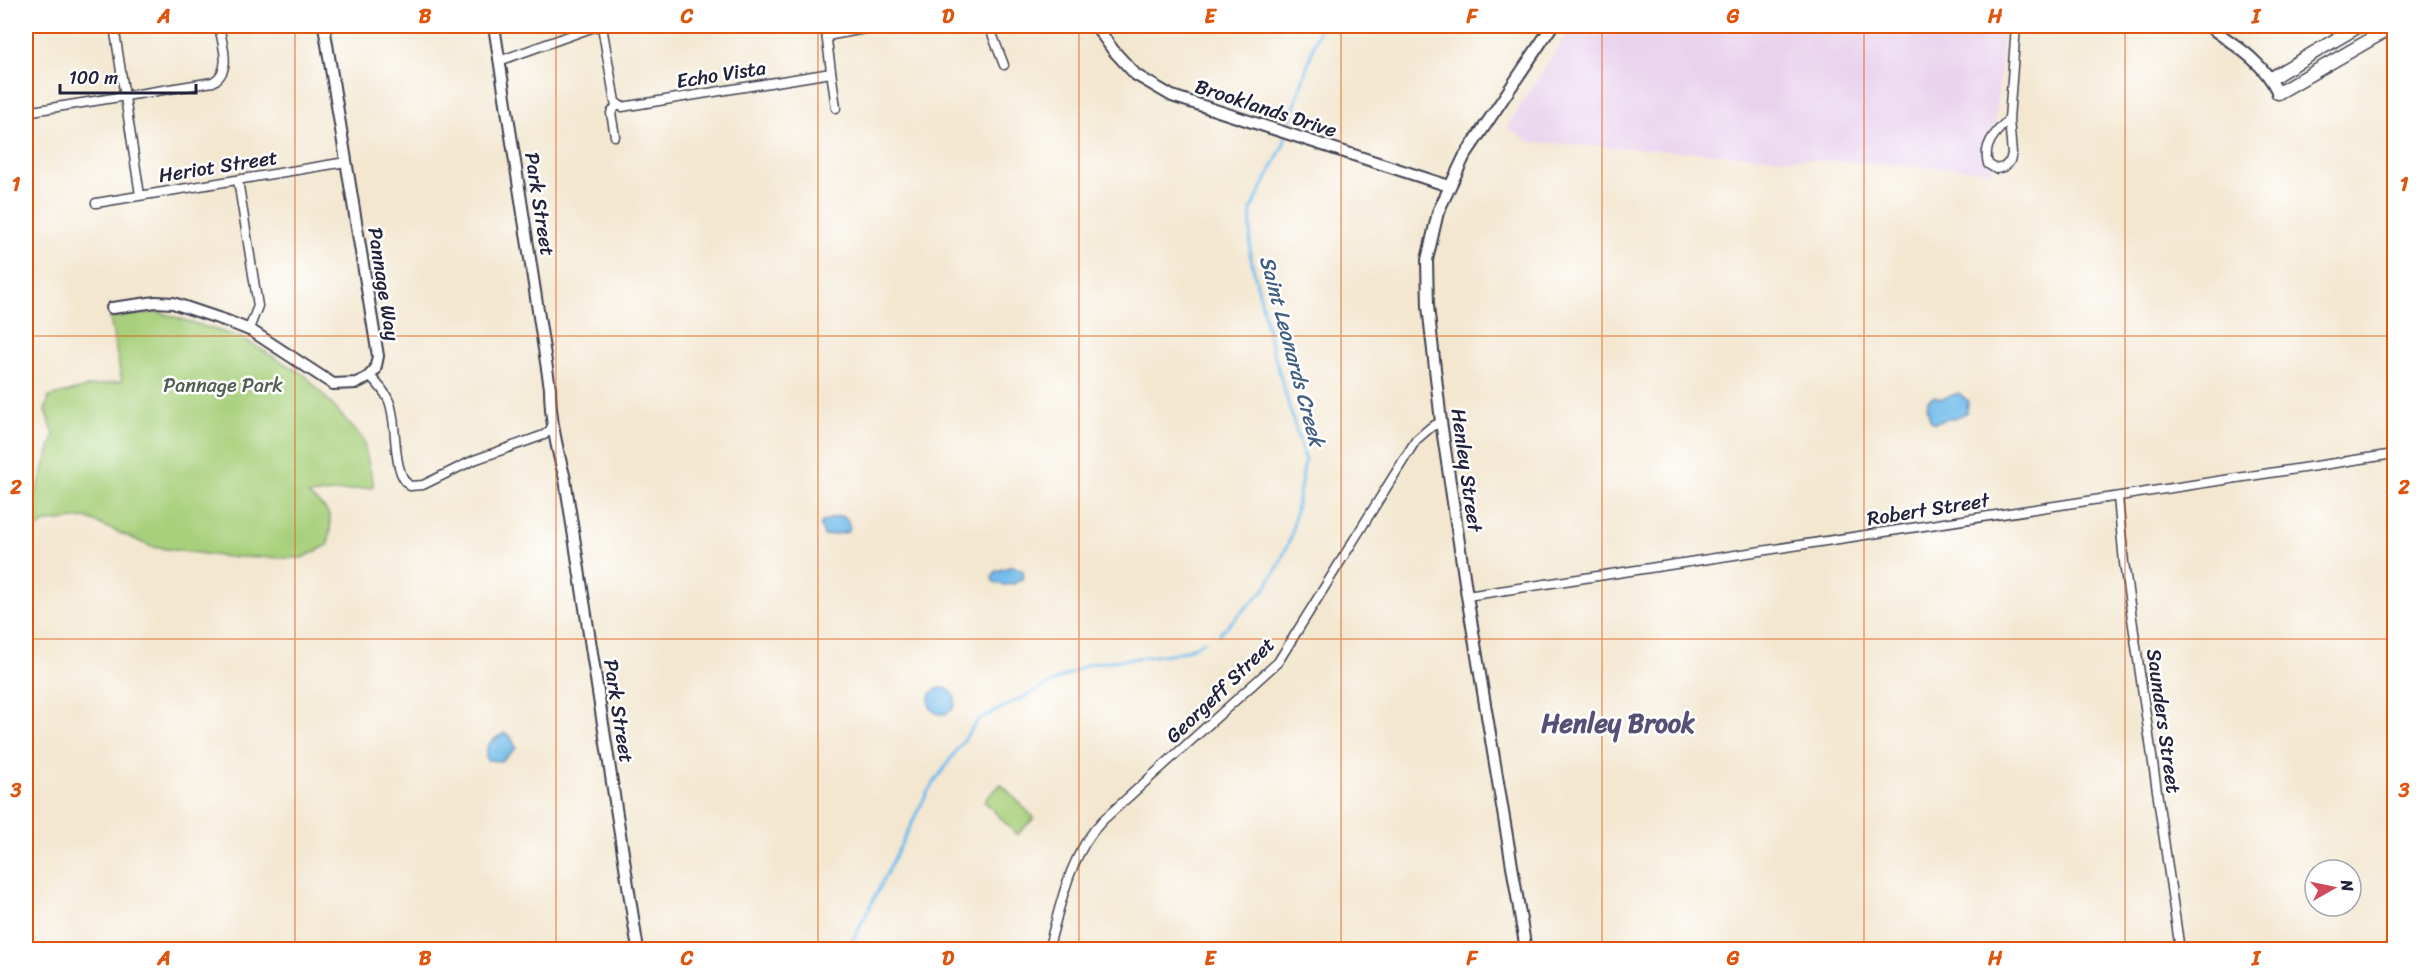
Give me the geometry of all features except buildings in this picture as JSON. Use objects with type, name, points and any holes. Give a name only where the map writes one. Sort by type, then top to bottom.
[{"type":"main road","points":[[2271,78],[2359,26]]},
{"type":"main road","points":[[2278,93],[2394,26]]},
{"type":"street","points":[[114,26],[140,195]]},
{"type":"street","points":[[26,112],[210,82],[219,78],[225,64],[219,26]]},
{"type":"street","name":"Pannage Way","points":[[324,26],[378,356],[375,370],[370,376]]},
{"type":"street","name":"Park Street","points":[[494,26],[550,388],[553,424],[565,479],[638,950]]},
{"type":"street","points":[[499,61],[597,26]]},
{"type":"street","points":[[602,26],[617,105],[611,113],[615,136]]},
{"type":"street","points":[[825,26],[837,108]]},
{"type":"street","points":[[827,36],[880,26]]},
{"type":"street","points":[[989,26],[1004,65]]},
{"type":"street","name":"Brooklands Drive","points":[[1096,26],[1113,50],[1136,75],[1172,96],[1449,186]]},
{"type":"street","name":"Henley Street","points":[[1526,950],[1467,596],[1441,422],[1428,306],[1426,260],[1438,212],[1464,157],[1552,26]]},
{"type":"street","points":[[2009,119],[1986,146],[1985,155],[1988,164],[1996,169],[2004,167],[2010,161],[2012,154],[2009,119],[2016,26]]},
{"type":"street","points":[[2208,26],[2259,64],[2271,78],[2278,93]]},
{"type":"street","name":"Echo Vista","points":[[617,105],[622,107],[831,73]]},
{"type":"street","name":"Heriot Street","points":[[96,203],[346,162]]},
{"type":"street","points":[[238,180],[258,306],[249,329]]},
{"type":"street","points":[[112,308],[173,303],[249,329],[333,384],[356,383],[370,376],[389,400],[403,479],[410,486],[423,485],[474,460],[544,435],[553,424]]},
{"type":"street","name":"Park Street","points":[[550,388],[557,409],[565,479]]},
{"type":"street","name":"Georgeff Street","points":[[1048,950],[1070,871],[1087,837],[1278,662],[1416,440],[1441,422]]},
{"type":"street","name":"Robert Street","points":[[1467,596],[2394,454]]},
{"type":"street","name":"Saunders Street","points":[[2118,497],[2124,563],[2180,950]]},
{"type":"shaded area","points":[[1572,26],[2004,26],[1991,171],[1531,142],[1506,128]]},
{"type":"green space","name":"Pannage Park","points":[[158,312],[242,338],[306,376],[363,439],[374,487],[308,495],[329,515],[328,545],[302,558],[228,557],[152,547],[86,518],[47,522],[26,534],[26,503],[35,497],[54,435],[45,410],[49,397],[122,381],[110,318]]},
{"type":"green space","points":[[1001,784],[1034,818],[1017,835],[984,801]]},
{"type":"water","points":[[1959,393],[1968,401],[1967,412],[1934,423],[1930,420],[1928,400],[1935,396],[1941,399]]},
{"type":"water","points":[[840,516],[847,519],[850,528],[848,532],[824,536],[820,525],[824,521]]},
{"type":"water","points":[[1013,566],[1023,571],[1024,576],[1021,579],[1005,585],[993,581],[992,577],[996,571]]},
{"type":"water","points":[[942,688],[951,692],[955,701],[951,710],[942,714],[933,710],[929,701],[933,692]]},
{"type":"water","points":[[505,733],[511,737],[516,748],[501,761],[487,760],[488,746]]},
{"type":"waterway","name":"Saint Leonards Creek","points":[[1287,130],[1320,26]]},
{"type":"waterway","name":"Saint Leonards Creek","points":[[1219,634],[1265,589],[1279,565],[1291,537],[1305,461],[1271,344],[1250,254],[1251,210],[1286,136]]},
{"type":"waterway","name":"Saint Leonards Creek","points":[[848,950],[928,791],[978,720],[1089,664],[1170,654],[1185,651],[1205,641]]},
{"type":"district","name":"Henley Brook","points":[[1618,723]]}]
